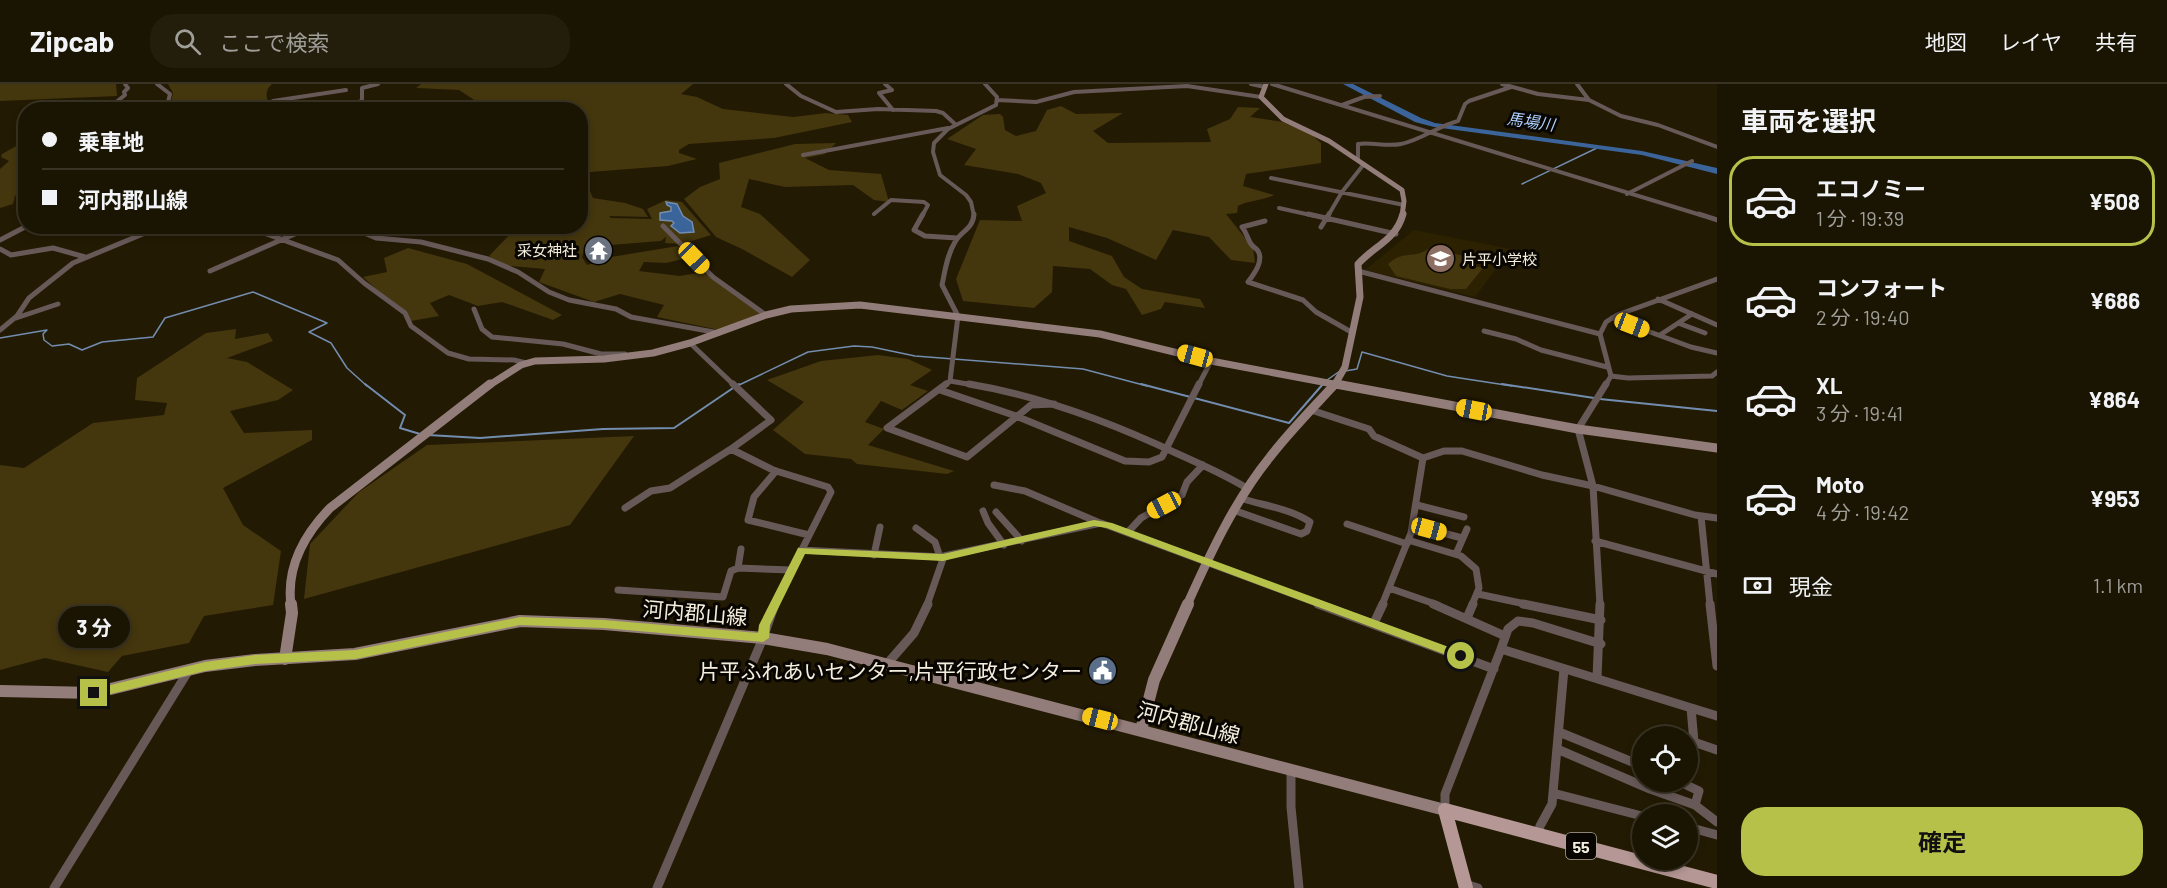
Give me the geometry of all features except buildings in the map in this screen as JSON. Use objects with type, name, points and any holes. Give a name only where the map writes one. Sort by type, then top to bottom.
[{"type":"main road","name":"55","points":[[1444,810],[1717,882]]},
{"type":"main road","points":[[1444,810],[1470,887]]},
{"type":"street","points":[[116,102],[125,95],[124,92],[128,88],[125,84]]},
{"type":"street","points":[[157,84],[170,94],[167,102]]},
{"type":"street","points":[[358,102],[362,101],[362,88],[378,84]]},
{"type":"street","points":[[786,84],[801,96],[832,111],[938,112],[953,126]]},
{"type":"street","points":[[885,84],[892,90],[879,93],[893,110]]},
{"type":"street","points":[[986,84],[998,100]]},
{"type":"street","points":[[1251,84],[1268,85],[1342,105],[1717,220]]},
{"type":"street","points":[[1502,84],[1543,94],[1589,100],[1612,113],[1658,125],[1717,147]]},
{"type":"street","points":[[1577,84],[1589,100]]},
{"type":"street","points":[[998,100],[1036,102],[1074,92],[1187,85],[1261,97],[1283,119],[1323,138],[1402,190],[1404,205],[1400,227],[1396,234],[1358,264],[1360,290],[1348,360],[1335,384],[1270,457],[1248,489],[1206,562],[1154,680],[1141,730]]},
{"type":"street","points":[[1261,97],[1268,85]]},
{"type":"street","points":[[1321,227],[1361,162],[1358,144],[1375,141],[1401,144],[1440,126],[1459,121],[1465,104],[1469,101],[1511,87]]},
{"type":"street","points":[[273,100],[346,90]]},
{"type":"street","points":[[1342,105],[1364,97],[1380,96]]},
{"type":"street","points":[[803,155],[953,126],[989,111],[998,100]]},
{"type":"street","points":[[953,126],[937,139],[933,150],[936,171],[939,178],[966,195],[973,208],[972,226],[957,238],[942,285],[958,316],[950,381],[887,428],[966,457],[1034,404],[1054,404]]},
{"type":"street","points":[[1627,194],[1690,162]]},
{"type":"street","points":[[1271,178],[1404,205]]},
{"type":"street","points":[[874,214],[891,200],[924,202],[928,205],[914,230],[925,236],[957,238]]},
{"type":"street","points":[[1279,208],[1396,234]]},
{"type":"street","points":[[1265,221],[1242,227],[1249,235],[1251,244],[1256,247],[1260,260],[1260,266],[1248,282],[1303,300],[1316,312],[1353,333]]},
{"type":"street","points":[[663,226],[713,277],[766,315]]},
{"type":"street","points":[[0,240],[18,231]]},
{"type":"street","points":[[16,318],[29,298],[73,263],[142,234]]},
{"type":"street","points":[[266,234],[338,260],[405,313],[411,326],[448,354],[469,359],[514,360],[526,363],[604,359],[651,353],[690,344],[766,315],[802,307],[840,304],[1100,334],[1151,344],[1211,361],[1578,429],[1717,448]]},
{"type":"street","points":[[210,271],[295,234]]},
{"type":"street","points":[[368,234],[378,238],[421,242],[488,259],[518,272],[549,292],[569,300],[615,309],[631,317],[719,333]]},
{"type":"street","points":[[0,249],[11,255],[53,248],[85,257]]},
{"type":"street","points":[[1358,271],[1600,334]]},
{"type":"street","points":[[1611,376],[1600,334],[1606,322],[1658,299],[1717,279]]},
{"type":"street","points":[[1658,299],[1717,325]]},
{"type":"street","points":[[0,330],[16,318],[58,304]]},
{"type":"street","points":[[474,309],[482,329],[492,337],[563,344],[602,354],[644,351],[651,353]]},
{"type":"street","points":[[1660,335],[1692,314]]},
{"type":"street","points":[[1612,318],[1691,347],[1717,353]]},
{"type":"street","points":[[1678,323],[1705,333]]},
{"type":"street","points":[[1484,331],[1516,339],[1541,350],[1607,367]]},
{"type":"street","points":[[625,508],[653,490],[670,488],[771,420],[690,344]]},
{"type":"street","points":[[940,390],[1016,416],[1131,462],[1156,461],[1162,457],[1167,448],[1211,361]]},
{"type":"street","points":[[285,659],[292,613],[289,588],[302,543],[311,528],[330,508],[498,378],[526,363]]},
{"type":"street","points":[[1611,376],[1628,378],[1716,375]]},
{"type":"street","points":[[1597,678],[1601,620],[1595,541],[1597,538],[1593,486],[1578,429],[1611,376]]},
{"type":"street","points":[[950,381],[1005,390],[1054,404],[1167,448],[1248,489]]},
{"type":"street","points":[[1311,410],[1369,429],[1374,436],[1422,458],[1455,450],[1542,476],[1593,486],[1701,516],[1717,518]]},
{"type":"street","points":[[657,888],[763,638],[765,625],[831,489],[776,471],[731,449]]},
{"type":"street","points":[[1374,623],[1413,525],[1422,458]]},
{"type":"street","points":[[1128,532],[1141,518],[1182,495],[1187,482],[1203,465]]},
{"type":"street","points":[[776,471],[754,497],[748,520],[752,523],[809,535]]},
{"type":"street","points":[[994,484],[1025,491],[1100,523],[1494,669]]},
{"type":"street","points":[[1236,511],[1301,534],[1307,531],[1310,522],[1300,514],[1276,510],[1243,499]]},
{"type":"street","points":[[1417,505],[1464,517]]},
{"type":"street","points":[[983,511],[988,524],[1004,545]]},
{"type":"street","points":[[996,512],[1022,541]]},
{"type":"street","points":[[1701,516],[1717,666]]},
{"type":"street","points":[[801,550],[941,557],[1100,523]]},
{"type":"street","points":[[1347,524],[1456,554],[1468,560],[1478,571],[1478,594],[1467,618]]},
{"type":"street","points":[[1413,525],[1462,538]]},
{"type":"street","points":[[874,555],[880,527]]},
{"type":"street","points":[[887,664],[914,633],[932,594],[941,557],[936,542],[916,528]]},
{"type":"street","points":[[1456,554],[1467,529]]},
{"type":"street","points":[[1595,541],[1717,574]]},
{"type":"street","points":[[738,568],[741,549]]},
{"type":"street","points":[[618,590],[723,597],[731,571],[738,568],[790,570]]},
{"type":"street","points":[[1389,588],[1467,618],[1505,636]]},
{"type":"street","points":[[1478,594],[1601,620]]},
{"type":"street","name":"河内郡山線","points":[[0,691],[94,693],[189,670],[234,662],[355,654],[520,621],[604,624],[763,638],[827,649],[1444,810]]},
{"type":"street","points":[[1444,810],[1445,794],[1505,636],[1514,624],[1525,622],[1601,644]]},
{"type":"street","points":[[1501,650],[1717,716]]},
{"type":"street","points":[[1538,835],[1541,821],[1550,811],[1553,793],[1564,669]]},
{"type":"street","points":[[54,888],[189,670]]},
{"type":"street","points":[[1691,726],[1692,708]]},
{"type":"street","points":[[1559,732],[1632,762]]},
{"type":"street","points":[[1698,744],[1717,750]]},
{"type":"street","points":[[1557,749],[1650,789],[1692,804]]},
{"type":"street","points":[[1291,769],[1291,807],[1299,888]]},
{"type":"street","points":[[1553,793],[1632,813]]},
{"type":"street","points":[[1698,807],[1717,822]]},
{"type":"street","points":[[1698,830],[1717,835]]},
{"type":"shaded area","points":[[0,84],[116,84],[117,96],[0,101]]},
{"type":"shaded area","points":[[168,84],[272,84],[267,93],[269,102],[171,102],[173,93]]},
{"type":"shaded area","points":[[421,84],[693,84],[681,94],[697,97],[723,109],[793,117],[826,113],[848,115],[852,122],[774,138],[689,144],[679,150],[679,153],[697,159],[668,166],[590,172],[588,172],[588,102],[477,102],[459,90],[416,88]]},
{"type":"shaded area","points":[[1061,106],[1076,114],[1123,113],[1093,131],[1108,143],[1211,142],[1207,129],[1230,119],[1238,107],[1260,108],[1250,117],[1283,122],[1311,134],[1321,143],[1321,163],[1246,174],[1243,186],[1274,195],[1242,204],[1238,206],[1237,213],[1226,214],[1253,248],[1255,263],[1231,260],[1209,237],[1173,230],[1156,260],[1107,238],[1069,227],[1069,241],[1112,256],[1124,277],[1142,289],[1200,299],[1205,308],[1165,302],[1161,309],[1142,315],[1126,289],[1112,285],[1090,269],[1053,266],[1052,292],[1034,308],[963,301],[956,279],[980,220],[1022,221],[1017,206],[1046,193],[1041,183],[1018,174],[964,165],[976,149],[947,139],[983,115],[1000,114],[1003,117],[1005,130],[1016,136],[1036,131],[1047,110]]},
{"type":"shaded area","points":[[836,143],[825,154],[805,158],[829,170],[881,174],[889,202],[874,200],[853,185],[785,187],[749,179],[741,207],[760,214],[810,260],[792,277],[716,237],[684,199],[700,187],[720,179],[719,163],[795,144]]},
{"type":"shaded area","points":[[18,145],[18,193],[13,204],[0,208],[0,169],[9,161],[1,157],[2,154]]},
{"type":"shaded area","points":[[588,187],[593,198],[625,203],[643,209],[648,217],[609,216],[611,218],[652,219],[647,209],[666,200],[682,202],[711,235],[682,244],[665,243],[666,237],[661,241],[585,247],[582,257],[587,265],[611,257],[678,246],[687,258],[666,263],[644,262],[639,271],[680,276],[703,272],[762,314],[724,331],[657,317],[664,305],[620,294],[594,302],[539,282],[545,269],[501,265],[489,256],[510,234],[588,234]]},
{"type":"shaded area","name":"片平小学校","points":[[1414,230],[1511,249],[1475,297],[1365,270]]},
{"type":"shaded area","points":[[408,248],[467,264],[562,315],[553,320],[502,302],[478,306],[449,295],[430,303],[439,316],[411,321],[363,277],[387,272],[384,258]]},
{"type":"shaded area","points":[[1430,248],[1473,258],[1471,265],[1483,268],[1466,289],[1450,289],[1396,276],[1388,264],[1399,257],[1424,252]]},
{"type":"shaded area","points":[[236,329],[235,339],[268,333],[273,341],[227,358],[247,362],[293,390],[278,400],[230,411],[244,433],[312,430],[312,440],[223,488],[243,525],[281,551],[273,605],[204,616],[189,643],[122,656],[108,672],[45,658],[0,670],[0,465],[24,468],[93,423],[164,415],[167,403],[135,400],[137,378],[206,333]]},
{"type":"shaded area","points":[[878,355],[908,359],[932,370],[910,385],[928,391],[902,410],[881,401],[865,422],[884,429],[868,445],[954,471],[947,474],[857,464],[851,459],[805,454],[773,430],[804,402],[767,380],[821,361]]},
{"type":"shaded area","points":[[634,436],[570,525],[304,599],[310,544],[359,492],[427,445]]},
{"type":"water","points":[[666,202],[677,204],[683,216],[692,222],[694,232],[680,233],[671,226],[674,223],[672,221],[660,220],[660,213],[671,211],[671,207]]},
{"type":"waterway","name":"馬場川","points":[[1347,84],[1418,120],[1434,125],[1642,153],[1717,171]]},
{"type":"waterway","points":[[1522,184],[1599,147]]},
{"type":"waterway","points":[[0,338],[47,330],[43,334],[44,340],[52,346],[69,344],[82,350],[102,342],[153,337],[165,318],[253,292],[327,323],[309,332],[331,343],[347,368],[367,386]]},
{"type":"waterway","points":[[737,386],[808,352],[854,346],[872,347],[915,356],[1083,369],[1147,386]]},
{"type":"waterway","points":[[1345,371],[1357,369],[1362,352],[1447,376],[1512,386]]},
{"type":"waterway","points":[[1327,380],[1340,371]]},
{"type":"waterway","points":[[365,384],[405,415],[400,428],[420,434]]},
{"type":"waterway","points":[[428,435],[480,438],[603,429],[674,428],[739,384]]},
{"type":"waterway","points":[[1141,384],[1289,423],[1323,384]]},
{"type":"waterway","points":[[1502,384],[1594,398]]},
{"type":"waterway","points":[[1600,399],[1717,411]]},
{"type":"place","name":"采女神社","points":[[598,250]]},
{"type":"place","name":"片平小学校","points":[[1441,259]]},
{"type":"place","name":"片平ふれあいセンター,片平行政センター","points":[[1103,670]]},
{"type":"route","points":[[94,693],[205,666],[255,660],[342,656],[382,650],[491,625],[520,621],[604,624],[763,638],[765,625],[801,550],[943,557],[1080,528],[1094,523],[1108,525],[1461,656]]}]
